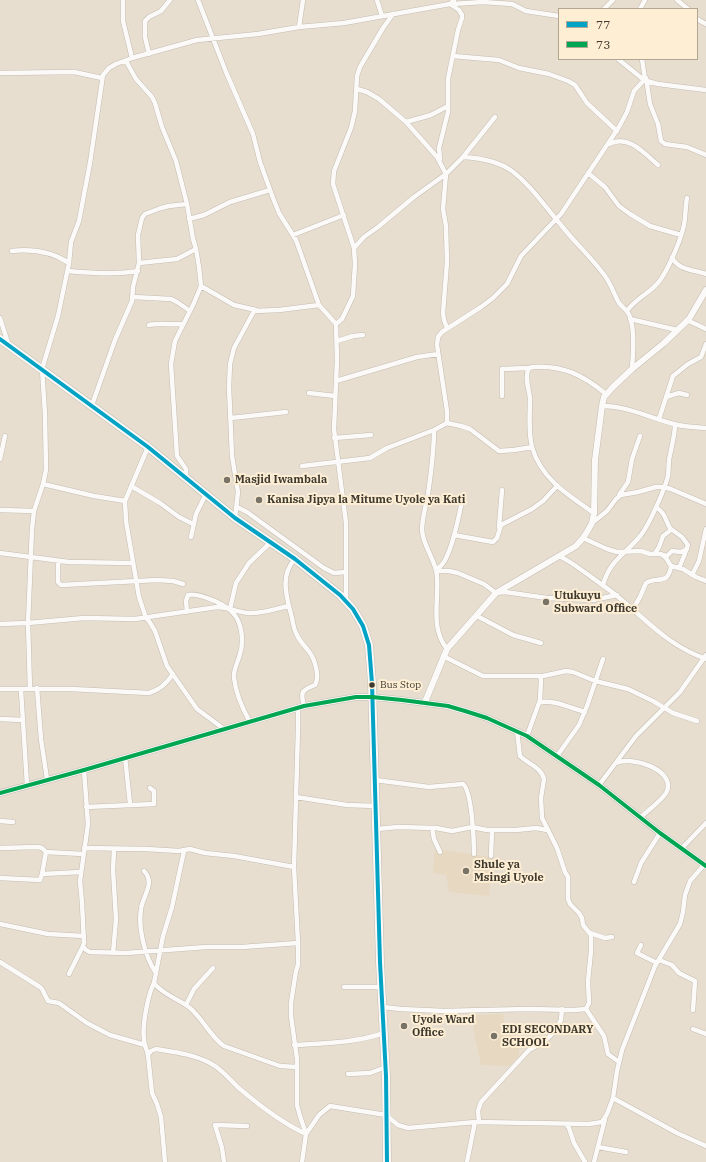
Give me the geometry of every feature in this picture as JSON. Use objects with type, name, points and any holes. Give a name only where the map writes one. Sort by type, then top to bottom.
[{"type":"highway","points":[[0,339],[148,447],[235,518],[295,559],[346,601],[358,616],[367,636],[371,667],[386,1067],[387,1162]]},
{"type":"street","points":[[122,0],[123,21],[132,58]]},
{"type":"street","points":[[150,54],[145,37],[145,21],[149,17],[161,11],[170,0]]},
{"type":"street","points":[[198,0],[212,38],[252,134],[260,162],[279,213],[296,240],[319,305],[336,324],[337,341],[334,438],[346,518],[346,601]]},
{"type":"street","points":[[299,27],[303,0]]},
{"type":"street","points":[[377,0],[382,16]]},
{"type":"street","points":[[450,4],[454,0]]},
{"type":"street","points":[[605,8],[613,0]]},
{"type":"street","points":[[677,0],[687,8]]},
{"type":"street","points":[[30,689],[28,623],[32,529],[34,511],[46,470],[42,369],[57,324],[68,271],[71,242],[79,221],[90,163],[102,78],[109,68],[132,58],[150,54],[190,41],[258,34],[299,27],[344,23],[450,4],[506,2],[522,10],[558,16]]},
{"type":"street","points":[[440,164],[439,148],[448,112],[448,79],[462,15],[457,8],[450,4]]},
{"type":"street","points":[[336,324],[342,319],[352,296],[355,264],[354,248],[333,184],[335,166],[351,128],[355,111],[357,76],[360,67],[383,28],[394,14]]},
{"type":"street","points":[[453,56],[499,60],[519,68],[549,74],[568,81],[575,85],[587,103],[617,131]]},
{"type":"street","points":[[619,60],[646,80],[658,84],[706,90]]},
{"type":"street","points":[[642,60],[650,104],[658,124],[661,141],[665,144],[687,147],[706,153]]},
{"type":"street","points":[[126,61],[136,79],[152,97],[155,103],[162,127],[176,161],[196,249],[201,286],[175,341],[171,371],[177,456],[186,469],[186,478]]},
{"type":"street","points":[[0,73],[74,72],[102,78]]},
{"type":"street","points":[[447,423],[447,411],[437,345],[438,337],[447,328],[481,306],[508,284],[521,256],[556,220],[617,131],[627,112],[634,91],[646,80]]},
{"type":"street","points":[[357,89],[367,92],[379,99],[406,122],[427,145],[446,174],[443,209],[446,226],[447,262],[443,313],[447,328]]},
{"type":"street","points":[[406,122],[431,115],[448,106]]},
{"type":"street","points":[[354,248],[364,237],[414,197],[446,174],[463,157],[495,117]]},
{"type":"street","points":[[607,144],[617,140],[628,142],[642,151],[658,165]]},
{"type":"street","points":[[463,157],[492,162],[512,171],[537,195],[556,220],[602,272],[620,303],[627,311],[630,319],[632,369]]},
{"type":"street","points":[[588,173],[605,187],[620,206],[630,214],[650,226],[681,235]]},
{"type":"street","points":[[189,219],[204,215],[230,202],[270,190]]},
{"type":"street","points":[[627,311],[656,284],[663,275],[684,228],[686,198]]},
{"type":"street","points":[[92,406],[122,321],[131,305],[133,287],[139,263],[139,225],[143,216],[161,208],[187,204]]},
{"type":"street","points":[[292,235],[344,215]]},
{"type":"street","points":[[139,263],[177,259],[196,249]]},
{"type":"street","points":[[12,251],[26,250],[45,254],[61,258],[69,263]]},
{"type":"street","points":[[672,257],[673,260],[680,266],[706,274]]},
{"type":"street","points":[[68,271],[115,274],[138,271]]},
{"type":"street","points":[[201,286],[234,305],[256,310],[279,310],[319,305]]},
{"type":"street","points":[[592,523],[594,512],[595,460],[602,406],[606,394],[687,320],[706,290]]},
{"type":"street","points":[[133,297],[171,299],[190,311]]},
{"type":"street","points":[[235,518],[238,485],[232,456],[229,386],[232,352],[251,314],[256,310]]},
{"type":"street","points":[[0,318],[8,345]]},
{"type":"street","points":[[630,319],[677,330]]},
{"type":"street","points":[[687,320],[706,329]]},
{"type":"street","points":[[149,325],[183,324]]},
{"type":"street","points":[[337,341],[353,336],[363,335]]},
{"type":"street","points":[[659,419],[673,376],[690,363],[701,357],[706,344]]},
{"type":"street","points":[[336,381],[417,357],[438,354]]},
{"type":"street","points":[[502,396],[502,369],[540,367],[560,368],[587,380],[606,394]]},
{"type":"street","points":[[529,368],[527,370],[527,376],[532,447],[547,476],[557,486],[594,512]]},
{"type":"street","points":[[666,397],[678,393],[687,395]]},
{"type":"street","points":[[309,394],[335,396]]},
{"type":"street","points":[[602,406],[621,407],[675,424],[706,428]]},
{"type":"street","points":[[231,418],[286,412]]},
{"type":"street","points":[[302,466],[370,458],[387,448],[434,430],[447,423],[470,429],[499,451],[532,447]]},
{"type":"street","points":[[603,585],[609,569],[622,552],[641,534],[656,507],[668,475],[675,424]]},
{"type":"street","points":[[434,430],[433,463],[422,525],[425,543],[436,570],[436,613],[438,630],[441,642],[447,650]]},
{"type":"street","points":[[334,438],[371,435]]},
{"type":"street","points":[[0,459],[5,436]]},
{"type":"street","points":[[425,702],[447,650],[453,641],[496,593],[576,546],[592,523],[607,511],[628,482],[632,459],[640,436]]},
{"type":"street","points":[[148,447],[125,501],[126,521],[138,598],[146,618],[155,632],[165,663],[172,674],[197,709],[224,729]]},
{"type":"street","points":[[43,484],[94,496],[125,501]]},
{"type":"street","points":[[131,486],[160,502],[179,517],[193,524]]},
{"type":"street","points":[[499,527],[532,509],[557,486]]},
{"type":"street","points":[[618,497],[656,487],[663,487],[706,504]]},
{"type":"street","points":[[454,535],[493,542],[497,538],[499,527],[502,490]]},
{"type":"street","points":[[190,537],[193,524],[206,494]]},
{"type":"street","points":[[436,570],[444,563],[450,548],[462,501]]},
{"type":"street","points":[[237,507],[247,512],[324,568],[334,573],[346,572]]},
{"type":"street","points":[[656,507],[664,514],[671,529],[687,542],[687,549],[679,568]]},
{"type":"street","points":[[0,510],[34,511]]},
{"type":"street","points":[[655,553],[663,536],[670,532],[671,529]]},
{"type":"street","points":[[692,575],[699,561],[706,529]]},
{"type":"street","points":[[583,538],[607,549],[622,552],[641,551],[650,554],[655,553],[667,556],[672,551],[681,552],[687,549]]},
{"type":"street","points":[[230,609],[235,584],[249,563],[271,542]]},
{"type":"street","points":[[0,553],[58,561],[132,564]]},
{"type":"street","points":[[663,555],[671,566],[679,568],[706,581]]},
{"type":"street","points":[[559,556],[572,563],[617,595],[658,633],[668,640],[686,651],[705,658],[680,692],[636,736],[599,785]]},
{"type":"street","points":[[295,559],[290,565],[286,574],[285,589],[288,606],[294,630],[299,639],[312,655],[317,683],[302,692],[296,796],[294,867],[298,964],[291,1009],[297,1067],[298,1110],[306,1134]]},
{"type":"street","points":[[58,561],[58,582],[61,585],[136,580],[173,581],[183,584]]},
{"type":"street","points":[[633,610],[646,583],[653,580],[666,578],[669,574],[671,566]]},
{"type":"street","points":[[436,570],[449,570],[458,573],[484,584],[496,593],[505,592],[541,597],[588,600],[600,600],[617,595]]},
{"type":"street","points":[[187,612],[186,601],[188,595],[190,594],[208,598],[230,609],[236,616],[242,642],[241,651],[234,672],[236,691],[250,722]]},
{"type":"street","points":[[0,624],[84,618],[146,618],[217,607],[247,613],[261,613],[288,606]]},
{"type":"street","points":[[477,616],[513,635],[541,643]]},
{"type":"street","points":[[444,656],[483,676],[540,676],[566,671],[578,674],[595,681],[628,689],[677,715],[697,721]]},
{"type":"street","points":[[556,756],[577,729],[585,712],[603,660]]},
{"type":"street","points":[[0,690],[37,688],[150,692],[166,684],[172,674]]},
{"type":"street","points":[[528,736],[539,703],[540,676]]},
{"type":"street","points":[[37,688],[41,740],[47,779]]},
{"type":"street","points":[[21,690],[27,785]]},
{"type":"street","points":[[0,793],[301,707],[351,698],[372,697],[425,702],[448,706],[487,718],[528,736],[599,785],[705,866],[690,881],[685,895],[680,924],[658,962],[630,1028],[619,1062],[613,1098],[605,1119],[594,1162]]},
{"type":"street","points":[[539,703],[544,701],[550,702],[585,712]]},
{"type":"street","points":[[0,719],[23,720]]},
{"type":"street","points":[[517,731],[520,756],[540,771],[543,776],[544,780],[541,806],[544,822],[557,848],[565,873],[568,877],[568,899],[570,904],[582,918],[583,925],[590,933],[605,938],[612,937]]},
{"type":"street","points":[[125,757],[130,804]]},
{"type":"street","points":[[616,763],[627,760],[650,766],[660,771],[667,779],[668,786],[665,795],[641,817]]},
{"type":"street","points":[[69,974],[83,946],[84,936],[80,880],[88,828],[84,770]]},
{"type":"street","points":[[375,780],[429,787],[463,784],[467,790],[474,828],[474,854]]},
{"type":"street","points":[[86,807],[154,803],[154,791],[150,788]]},
{"type":"street","points":[[296,796],[347,804],[376,806]]},
{"type":"street","points":[[0,821],[13,822]]},
{"type":"street","points":[[681,849],[706,823]]},
{"type":"street","points":[[377,829],[398,827],[432,828],[452,831],[470,827],[492,830],[536,828],[549,831]]},
{"type":"street","points":[[432,828],[434,839],[440,852]]},
{"type":"street","points":[[491,856],[492,830]]},
{"type":"street","points":[[634,882],[642,863],[660,833]]},
{"type":"street","points":[[0,848],[38,846],[46,852],[83,854]]},
{"type":"street","points":[[84,848],[184,851],[190,849],[205,853],[294,867]]},
{"type":"street","points":[[113,953],[116,920],[113,870],[114,849]]},
{"type":"street","points":[[162,1162],[165,1162],[161,1117],[152,1094],[148,1055],[143,1039],[149,997],[154,983],[163,936],[172,907],[184,851]]},
{"type":"street","points":[[0,878],[41,879],[46,852]]},
{"type":"street","points":[[144,871],[148,875],[149,882],[146,897],[141,908],[140,924],[146,952],[156,973]]},
{"type":"street","points":[[42,874],[81,872]]},
{"type":"street","points":[[0,924],[48,934],[84,936]]},
{"type":"street","points":[[586,1009],[589,1002],[588,981],[591,944],[590,933]]},
{"type":"street","points":[[83,946],[90,952],[113,953],[161,951],[198,947],[242,947],[298,943]]},
{"type":"street","points":[[640,945],[636,953],[658,962],[672,965],[678,972],[695,981],[693,1010]]},
{"type":"street","points":[[0,962],[40,986],[48,1001],[59,1003],[82,1020],[110,1035],[145,1045]]},
{"type":"street","points":[[186,1005],[194,989],[213,968]]},
{"type":"street","points":[[154,983],[164,992],[186,1005],[199,1016],[224,1046],[280,1066],[297,1067]]},
{"type":"street","points":[[344,987],[382,987]]},
{"type":"street","points":[[383,1007],[400,1010],[444,1011],[586,1009]]},
{"type":"street","points":[[467,1162],[481,1102],[529,1050],[545,1041],[553,1033],[561,1020],[562,1009]]},
{"type":"street","points":[[586,1009],[604,1036],[608,1054],[619,1062]]},
{"type":"street","points":[[692,1029],[706,1034]]},
{"type":"street","points":[[294,1044],[355,1041],[384,1033]]},
{"type":"street","points":[[148,1055],[151,1051],[156,1049],[192,1056],[211,1063],[265,1108],[306,1134]]},
{"type":"street","points":[[348,1074],[370,1072],[386,1067]]},
{"type":"street","points":[[613,1098],[677,1133],[706,1146]]},
{"type":"street","points":[[302,1162],[306,1134],[319,1115],[329,1106],[357,1109],[386,1115],[398,1125],[408,1128],[477,1122],[566,1124],[598,1123],[605,1119]]},
{"type":"street","points":[[566,1124],[574,1144],[585,1162]]},
{"type":"street","points":[[224,1162],[222,1148],[214,1125],[247,1126]]},
{"type":"street","points":[[598,1148],[626,1152]]},
{"type":"shaded area","points":[[435,849],[493,857],[489,896],[449,892],[446,875],[433,873]]},
{"type":"shaded area","name":"EDI SECONDARY SCHOOL","points":[[503,1014],[505,1031],[519,1040],[519,1057],[509,1066],[481,1065],[474,1033],[473,1015]]},
{"type":"transit line","name":"77","points":[[0,339],[148,447],[235,518],[295,559],[340,595],[353,609],[363,626],[369,645],[372,683],[380,962],[386,1076],[387,1162]]},
{"type":"transit line","name":"73","points":[[0,793],[304,706],[356,697],[402,700],[448,706],[487,718],[527,736],[599,785],[660,833],[706,866]]},
{"type":"place","name":"Masjid Iwambala","points":[[227,480]]},
{"type":"place","name":"Kanisa Jipya la Mitume Uyole ya Kati","points":[[259,500]]},
{"type":"place","name":"Utukuyu Subward Office","points":[[546,602]]},
{"type":"place","name":"Bus Stop","points":[[372,685]]},
{"type":"place","name":"Shule ya Msingi Uyole","points":[[466,871]]},
{"type":"place","name":"Uyole Ward Office","points":[[404,1026]]},
{"type":"place","name":"EDI SECONDARY SCHOOL","points":[[494,1036]]}]
